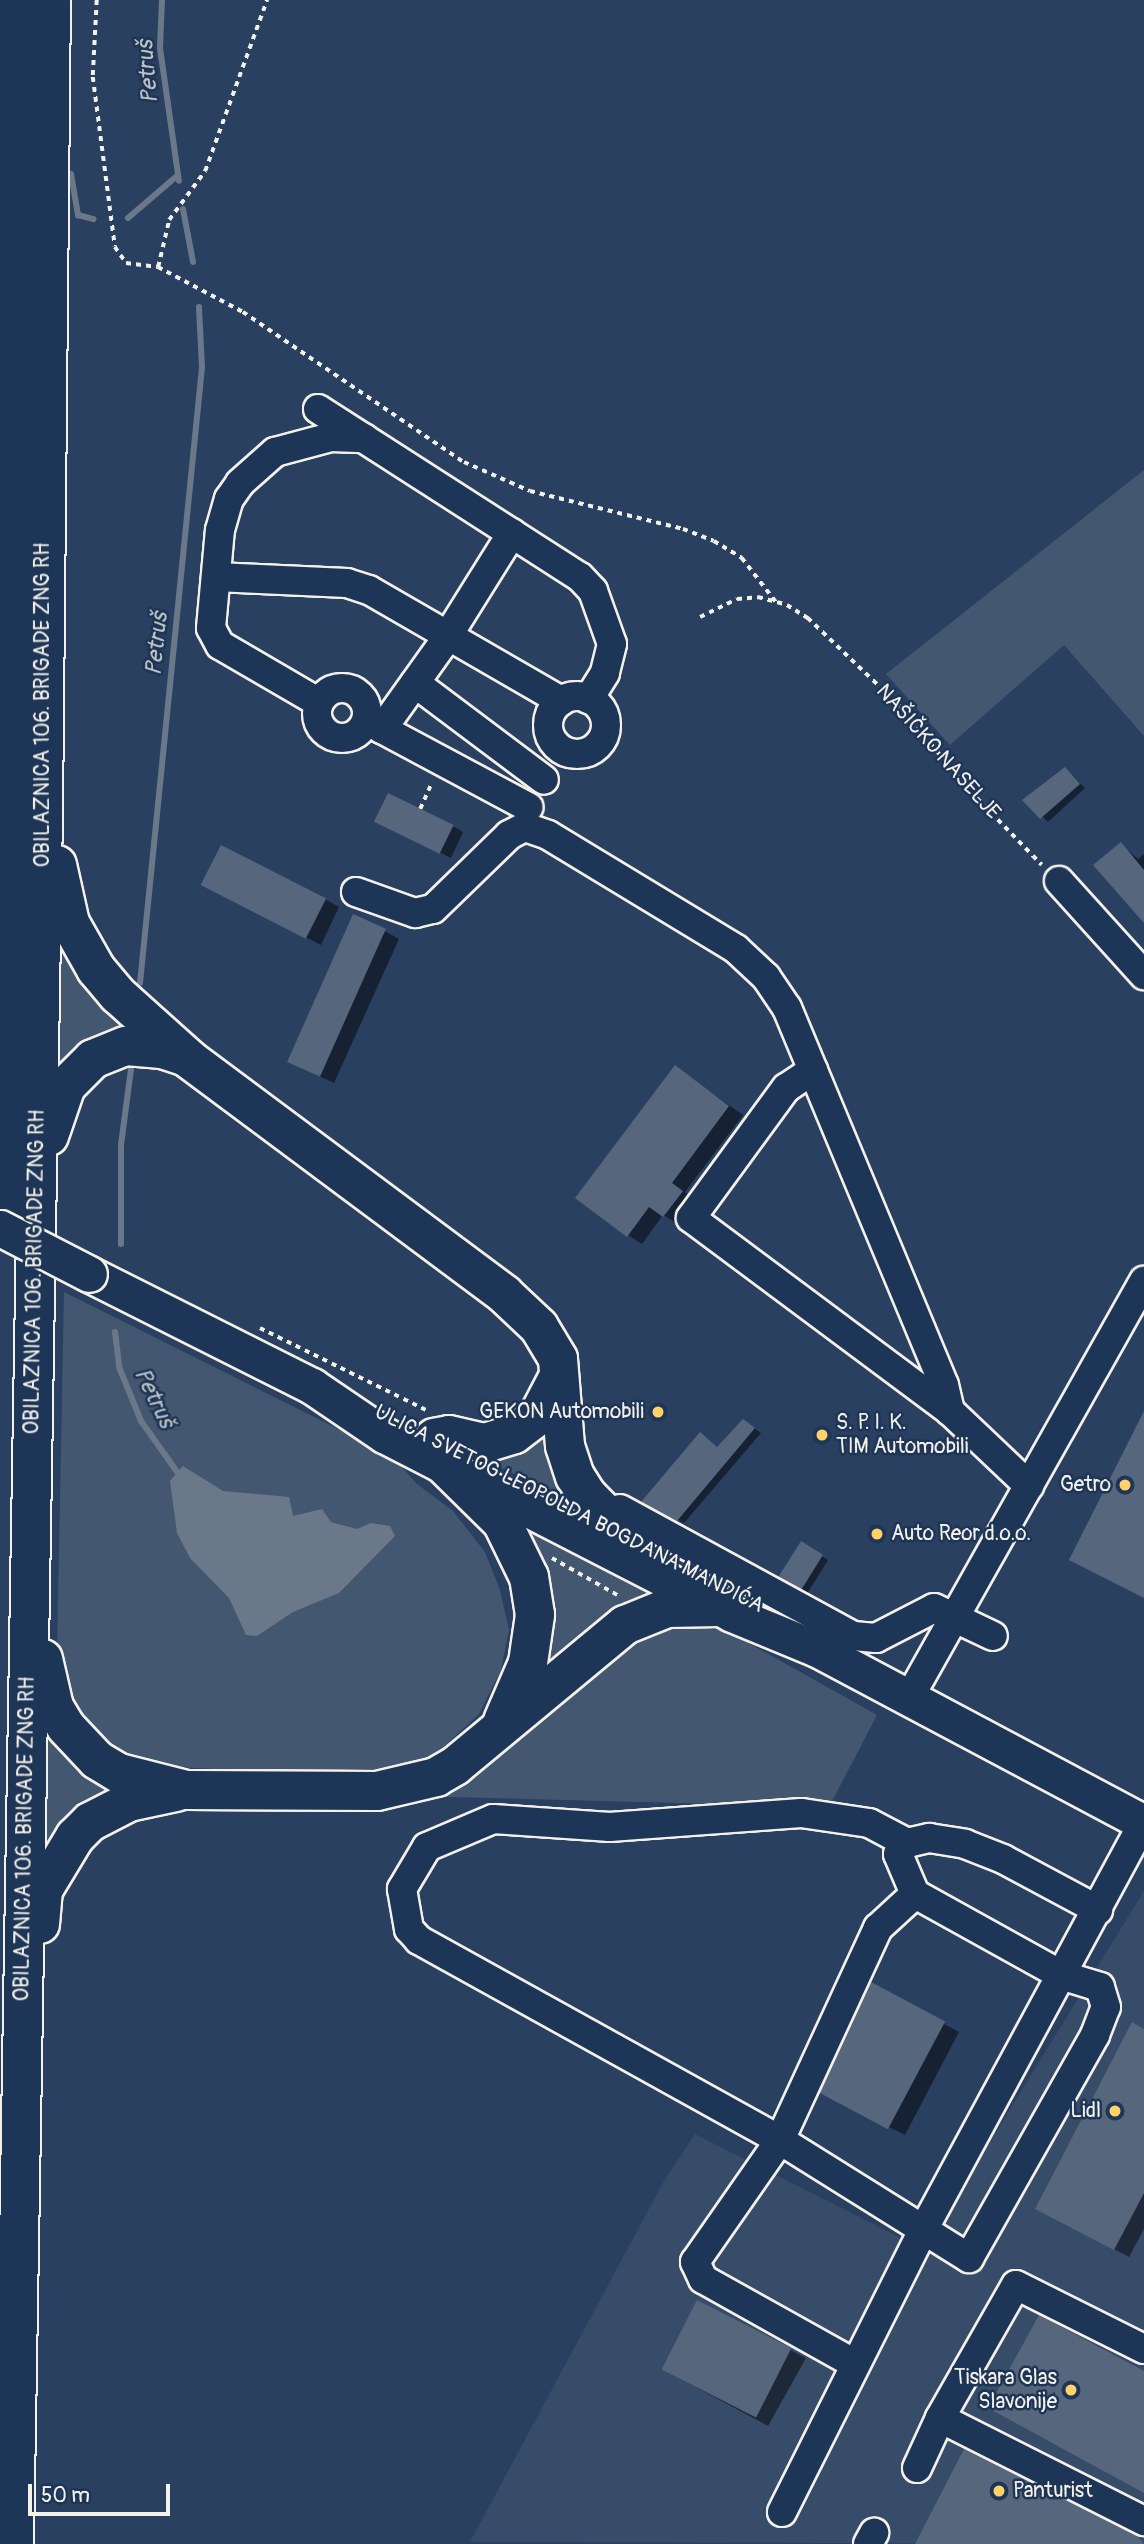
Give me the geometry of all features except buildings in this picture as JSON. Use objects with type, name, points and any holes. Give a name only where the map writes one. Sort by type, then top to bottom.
[{"type":"highway","name":"OBILAZNICA 106. BRIGADE ZNG RH","points":[[0,1228],[6,479],[19,0]]},
{"type":"highway","name":"OBILAZNICA 106. BRIGADE ZNG RH","points":[[14,2544],[43,812],[51,0]]},
{"type":"highway","points":[[43,812],[63,901],[82,947],[118,995],[189,1059],[520,1307],[549,1340],[559,1376],[565,1447],[575,1476],[587,1495],[626,1525]]},
{"type":"highway","points":[[37,1189],[51,1120],[77,1072],[93,1059],[126,1046],[162,1049],[189,1059]]},
{"type":"highway","points":[[499,1728],[528,1663],[535,1615],[529,1577],[502,1522],[436,1438],[449,1435],[485,1443],[514,1434],[538,1416],[559,1376]]},
{"type":"highway","points":[[23,1975],[40,1927],[43,1890],[75,1837],[90,1822],[128,1802],[186,1790],[343,1793],[411,1785],[455,1766],[625,1625],[667,1608],[718,1607]]},
{"type":"highway","points":[[29,1610],[54,1707],[81,1746],[119,1773],[186,1790]]},
{"type":"main road","name":"ULICA SVETOG LEOPOLDA BOGDANA MANDIĆA","points":[[0,1228],[312,1386],[384,1435],[436,1438],[626,1525],[777,1616],[817,1649]]},
{"type":"main road","name":"ULICA SVETOG LEOPOLDA BOGDANA MANDIĆA","points":[[436,1438],[718,1607],[817,1649],[1144,1823]]},
{"type":"street","points":[[318,409],[580,577],[593,591],[612,644],[606,673],[589,699]]},
{"type":"street","points":[[220,530],[229,499],[240,483],[275,452],[331,437],[364,438]]},
{"type":"street","points":[[228,476],[211,628],[220,645],[318,702]]},
{"type":"street","points":[[318,702],[320,726],[333,737],[350,737],[374,724],[415,683],[512,533]]},
{"type":"street","points":[[216,577],[347,583],[448,635],[561,701],[589,699],[603,711],[603,739],[580,754],[562,750],[548,726],[561,701]]},
{"type":"street","points":[[415,683],[544,780]]},
{"type":"street","points":[[318,702],[338,687],[354,690],[365,703],[374,724],[442,761],[526,817],[548,835],[736,949],[766,977],[787,1008],[944,1385],[950,1411]]},
{"type":"street","points":[[356,892],[415,913],[433,909],[526,817],[562,750]]},
{"type":"street","points":[[1059,881],[1144,975]]},
{"type":"street","points":[[813,1070],[786,1088],[691,1218],[950,1411],[1028,1486]]},
{"type":"street","points":[[909,1698],[1144,1281]]},
{"type":"street","points":[[626,1525],[853,1636],[876,1638],[926,1610],[955,1615],[993,1636]]},
{"type":"street","points":[[907,1843],[869,1823],[801,1813],[610,1827],[493,1819],[427,1847],[402,1889],[409,1929],[419,1940],[780,2140],[922,2232],[969,2259],[1095,2035],[1106,2007],[1100,1987],[1063,1976],[915,1894],[898,1854],[907,1843],[929,1838],[965,1844],[1003,1858],[1098,1910]]},
{"type":"street","points":[[782,2512],[922,2232],[1144,1823]]},
{"type":"street","points":[[855,2364],[703,2279],[695,2262],[780,2140],[878,1928],[915,1894]]},
{"type":"street","points":[[917,2468],[940,2418],[1016,2284],[1144,2350]]},
{"type":"street","points":[[940,2418],[1144,2521]]},
{"type":"path","points":[[97,0],[93,77],[115,247],[126,263],[158,267],[243,312],[464,462],[530,491],[683,529],[714,541],[742,558],[776,602]]},
{"type":"path","points":[[158,267],[169,220],[205,171],[267,0]]},
{"type":"path","name":"NAŠIČKO NASELJE","points":[[700,617],[737,599],[776,602],[808,618],[851,656],[898,704],[970,792],[1059,881]]},
{"type":"path","points":[[420,809],[442,761]]},
{"type":"path","points":[[255,1327],[289,1339],[436,1438]]},
{"type":"shaded area","points":[[1144,470],[1144,736],[1064,645],[950,745],[886,674]]},
{"type":"shaded area","points":[[50,897],[145,1028],[51,1088]]},
{"type":"shaded area","points":[[64,1292],[392,1456],[417,1484],[453,1511],[485,1552],[500,1590],[509,1630],[501,1670],[479,1714],[439,1751],[409,1767],[354,1776],[153,1766],[119,1752],[90,1729],[67,1695],[57,1653]]},
{"type":"shaded area","points":[[549,1411],[583,1507],[477,1456]]},
{"type":"shaded area","points":[[183,1466],[223,1491],[289,1497],[293,1516],[322,1509],[331,1522],[357,1529],[371,1523],[390,1526],[395,1536],[339,1593],[293,1612],[257,1636],[246,1635],[229,1598],[190,1558],[177,1533],[170,1481]]},
{"type":"shaded area","points":[[506,1506],[678,1594],[532,1695]]},
{"type":"shaded area","points":[[699,1621],[727,1631],[877,1715],[829,1807],[411,1796],[609,1652],[650,1633]]},
{"type":"shaded area","points":[[37,1715],[131,1784],[37,1875]]},
{"type":"shaded area","points":[[1144,1891],[1144,2544],[470,2542],[664,2181],[695,2134],[924,2250]]},
{"type":"waterway","name":"Petruš","points":[[162,0],[160,48],[179,181]]},
{"type":"waterway","points":[[62,171],[71,174],[78,215],[93,219]]},
{"type":"waterway","points":[[128,218],[178,175]]},
{"type":"waterway","name":"Petruš","points":[[183,209],[193,262]]},
{"type":"waterway","name":"Petruš","points":[[140,983],[202,367],[199,307]]},
{"type":"waterway","name":"Petruš","points":[[121,1244],[121,1145],[131,1069]]},
{"type":"waterway","name":"Petruš","points":[[115,1332],[119,1367],[141,1421],[178,1473]]},
{"type":"place","name":"GEKON Automobili","points":[[658,1412]]},
{"type":"place","name":"S. P. I. K. TIM Automobili","points":[[822,1435]]},
{"type":"place","name":"Getro","points":[[1125,1485]]},
{"type":"place","name":"Auto Reor d.o.o.","points":[[877,1534]]},
{"type":"place","name":"Lidl","points":[[1115,2111]]},
{"type":"place","name":"Tiskara Glas Slavonije","points":[[1071,2390]]},
{"type":"place","name":"Panturist","points":[[999,2491]]}]
